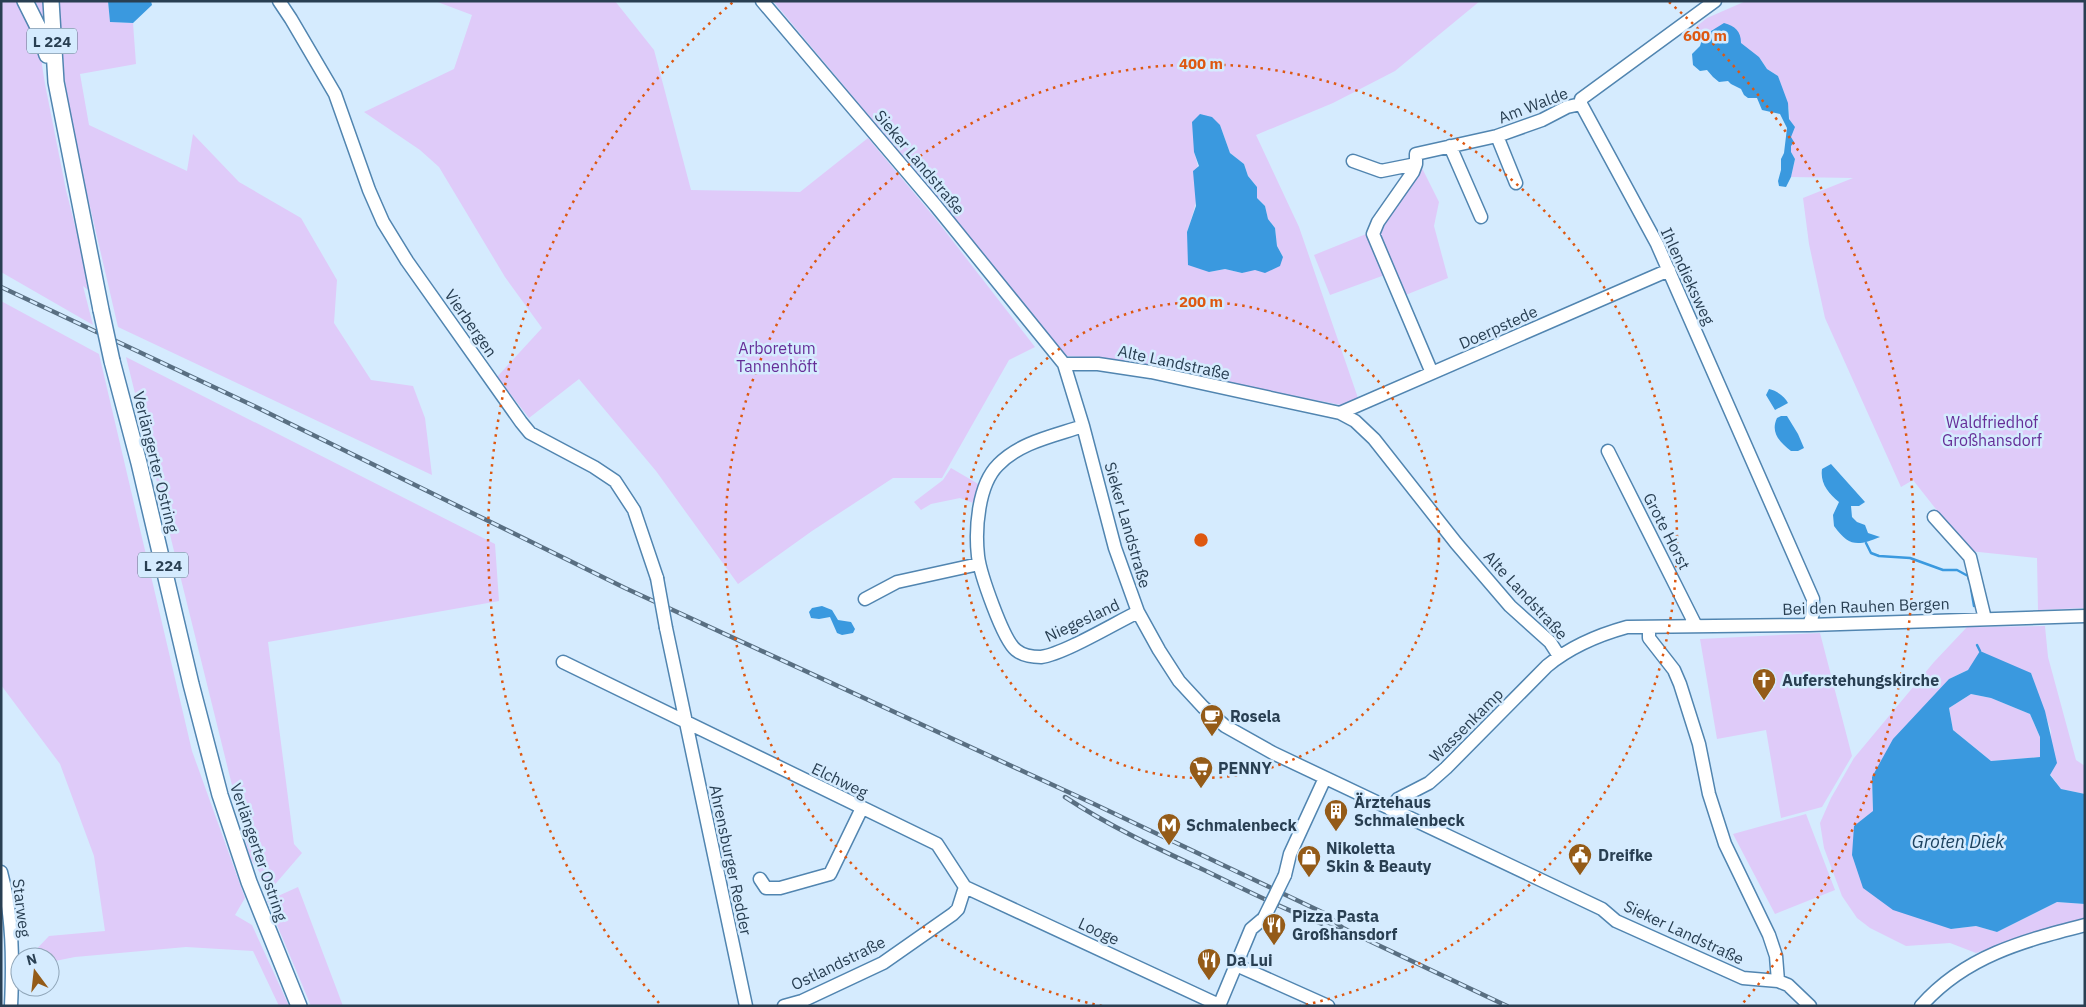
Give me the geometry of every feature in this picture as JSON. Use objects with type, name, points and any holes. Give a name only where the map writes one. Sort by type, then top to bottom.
[{"type":"main road","points":[[25,1],[38,27],[56,82]]},
{"type":"main road","name":"Verlängerter Ostring","points":[[51,1],[56,82],[101,310],[191,684],[220,795],[252,891],[299,1006]]},
{"type":"street","name":"Vierbergen","points":[[279,1],[292,19],[335,94],[369,190],[383,222],[408,262],[530,433],[594,467],[615,481],[634,510],[656,578],[666,628]]},
{"type":"street","name":"Sieker Landstraße","points":[[762,1],[936,206],[1064,364],[1083,426],[1115,548],[1138,612],[1179,681],[1206,709],[1225,726],[1248,740],[1602,908],[1616,921],[1743,978],[1778,981],[1788,985],[1810,1006]]},
{"type":"street","points":[[1581,104],[1581,99],[1716,1]]},
{"type":"street","name":"Am Walde","points":[[1432,373],[1373,234],[1378,222],[1416,164],[1416,154],[1497,136],[1542,120],[1567,107],[1581,104]]},
{"type":"street","name":"Ihlendieksweg","points":[[1581,104],[1657,244],[1813,599],[1814,613],[1809,625]]},
{"type":"street","name":"Am Walde","points":[[1497,136],[1516,183]]},
{"type":"street","points":[[1450,146],[1482,216]]},
{"type":"street","points":[[1353,161],[1381,171],[1416,164]]},
{"type":"street","name":"Doerpstede","points":[[1340,414],[1669,270]]},
{"type":"street","name":"Alte Landstraße","points":[[1064,364],[1104,364],[1151,372],[1340,414],[1355,421],[1370,435],[1456,543],[1510,606],[1550,642],[1559,656],[1611,631],[1627,627],[1649,628]]},
{"type":"street","name":"Niegesland","points":[[1083,426],[1021,447],[997,465],[982,492],[978,527],[979,564],[1007,640],[1016,650],[1028,656],[1041,657],[1058,652],[1138,612]]},
{"type":"street","name":"Grote Horst","points":[[1608,451],[1696,626]]},
{"type":"street","points":[[1934,517],[1970,557],[1985,620]]},
{"type":"street","points":[[865,600],[897,582],[979,564]]},
{"type":"street","name":"Bei den Rauhen Bergen","points":[[1649,628],[2085,616]]},
{"type":"street","name":"Ahrensburger Redder","points":[[666,628],[684,721],[746,1006]]},
{"type":"street","points":[[1649,628],[1649,638],[1674,670],[1680,684],[1699,744],[1709,794],[1725,844],[1769,935],[1776,956],[1778,981]]},
{"type":"street","name":"Wassenkamp","points":[[1390,808],[1398,799],[1429,783],[1446,768],[1559,656]]},
{"type":"street","points":[[563,662],[684,721]]},
{"type":"street","name":"Elchweg","points":[[684,721],[937,844],[965,886]]},
{"type":"street","points":[[1219,1005],[1251,929],[1264,918],[1285,875],[1290,854],[1326,778]]},
{"type":"street","points":[[760,879],[766,888],[780,888],[830,874],[862,808]]},
{"type":"street","name":"Starweg","points":[[1,872],[11,942],[6,978],[11,1006]]},
{"type":"street","name":"Looge","points":[[965,886],[1219,1005]]},
{"type":"street","name":"Ostlandstraße","points":[[784,1006],[802,1000],[883,963],[953,914],[958,909],[965,886]]},
{"type":"street","points":[[1921,1006],[1951,977],[1985,957],[2033,939],[2085,925]]},
{"type":"street","points":[[1236,965],[1328,1006]]},
{"type":"green space","points":[[1,1],[44,1],[42,65],[66,190],[92,293],[83,286],[93,325],[1,272]]},
{"type":"green space","points":[[58,1],[108,1],[110,22],[133,23],[136,64],[80,74],[89,125],[187,171],[193,134],[239,182],[301,218],[337,280],[334,323],[371,380],[413,386],[425,418],[432,475],[118,327],[75,142],[57,32]]},
{"type":"green space","name":"Arboretum Tannenhöft","points":[[435,1],[615,1],[654,50],[691,190],[800,192],[868,138],[935,218],[1035,347],[1009,360],[942,478],[893,478],[812,531],[738,584],[656,471],[579,379],[529,418],[497,377],[542,328],[505,277],[439,167],[420,150],[364,112],[454,69],[472,15]]},
{"type":"green space","points":[[773,1],[1480,1],[1395,71],[1333,103],[1256,135],[1299,227],[1358,398],[1341,405],[1098,358],[1065,356],[950,213]],"holes":[[[1220,125],[1230,153],[1244,164],[1248,176],[1257,187],[1257,198],[1265,206],[1268,219],[1275,228],[1277,246],[1283,257],[1242,273],[1225,269],[1209,272],[1187,232],[1196,202],[1199,182],[1194,152]]]},
{"type":"green space","name":"Waldfriedhof Großhansdorf","points":[[1746,1],[2085,1],[2085,608],[2038,610],[2037,558],[1969,551],[1913,480],[1901,487],[1825,318],[1809,244],[1803,198],[1853,178],[1791,177],[1795,159],[1791,152],[1789,109],[1778,76],[1767,69],[1759,57],[1714,29],[1703,36],[1697,26],[1707,18]]},
{"type":"green space","points":[[1422,168],[1439,202],[1434,226],[1448,278],[1403,296],[1393,272],[1330,295],[1314,255],[1381,228]]},
{"type":"green space","points":[[1,301],[99,354],[192,751],[245,898],[235,915],[252,925],[289,1006],[279,1006],[253,951],[186,947],[60,960],[60,947],[39,947],[49,936],[105,931],[94,856],[60,764],[1,685]]},
{"type":"green space","points":[[126,357],[495,544],[499,601],[268,642],[294,844],[302,853],[271,889],[250,858]]},
{"type":"green space","points":[[951,468],[980,485],[976,504],[960,498],[931,504],[921,510],[914,502],[943,480]]},
{"type":"green space","points":[[2045,626],[2048,657],[2076,760],[2085,766],[2085,794],[2061,789],[2050,774],[2051,731],[2031,673],[1968,670],[1949,679],[1872,777],[1873,811],[1951,929],[1976,926],[1997,932],[2057,902],[2085,904],[2085,918],[1976,953],[1950,943],[1906,946],[1870,928],[1857,918],[1842,896],[1824,848],[1820,823],[1831,798],[1854,758],[1934,662],[1967,627]]},
{"type":"green space","points":[[1820,633],[1852,756],[1822,807],[1781,818],[1766,730],[1717,739],[1700,639]]},
{"type":"green space","points":[[1971,694],[1991,698],[2030,714],[2040,737],[2040,757],[1991,761],[1953,730],[1949,708]]},
{"type":"green space","points":[[1806,814],[1835,890],[1775,914],[1733,834]]},
{"type":"green space","points":[[298,887],[343,1006],[311,1006],[267,901]]},
{"type":"water","points":[[108,1],[151,1],[152,5],[133,23],[110,22]]},
{"type":"water","points":[[1724,23],[1737,30],[1741,43],[1759,57],[1767,69],[1778,76],[1788,103],[1789,119],[1795,127],[1791,137],[1794,142],[1791,146],[1791,152],[1795,159],[1791,177],[1786,187],[1779,186],[1778,181],[1787,128],[1780,114],[1762,110],[1757,98],[1748,98],[1741,89],[1728,81],[1719,82],[1707,70],[1700,71],[1693,65],[1692,54],[1700,46],[1703,36]]},
{"type":"water","points":[[1200,114],[1212,117],[1220,125],[1230,153],[1244,164],[1248,176],[1257,187],[1257,198],[1265,206],[1268,219],[1275,228],[1277,246],[1283,257],[1280,266],[1265,273],[1255,270],[1242,273],[1225,269],[1209,272],[1188,265],[1187,232],[1196,206],[1193,171],[1199,166],[1194,152],[1192,122]]},
{"type":"water","points":[[1769,389],[1780,394],[1788,403],[1775,410],[1766,395]]},
{"type":"water","points":[[1787,416],[1804,448],[1798,451],[1791,451],[1777,437],[1775,423],[1777,418]]},
{"type":"water","points":[[1831,464],[1865,502],[1859,506],[1851,506],[1852,517],[1857,522],[1865,525],[1868,533],[1880,537],[1866,542],[1854,543],[1844,538],[1834,526],[1833,515],[1839,502],[1831,495],[1822,479],[1822,469]]},
{"type":"water","points":[[822,606],[832,610],[838,620],[851,622],[855,629],[853,633],[842,635],[837,633],[830,617],[811,618],[809,612],[812,608]]},
{"type":"water","name":"Groten Diek","points":[[1980,651],[2031,673],[2045,711],[2057,763],[2050,775],[2061,789],[2085,794],[2085,904],[2057,902],[1997,932],[1976,926],[1951,929],[1893,910],[1863,888],[1852,855],[1854,826],[1873,811],[1872,777],[1893,739],[1949,679],[1968,670]],"holes":[[[1971,694],[1991,698],[2030,714],[2040,737],[2040,757],[1991,761],[1953,730],[1949,708]]]},
{"type":"waterway","points":[[1866,543],[1871,553],[1879,556],[1910,558],[1943,570],[1957,570],[1968,576],[1969,580]]},
{"type":"waterway","points":[[1971,588],[1974,606]]},
{"type":"waterway","points":[[1977,645],[1980,651]]},
{"type":"railway","points":[[1,287],[254,406],[625,588],[1092,803],[1324,913],[1343,928],[1507,1006]]},
{"type":"railway","points":[[1065,797],[1099,818],[1151,845],[1272,902],[1341,931]]},
{"type":"place","name":"Auferstehungskirche","points":[[1764,701]]},
{"type":"place","name":"Rosela","points":[[1212,737]]},
{"type":"place","name":"PENNY","points":[[1201,789]]},
{"type":"place","name":"Ärztehaus Schmalenbeck","points":[[1336,832]]},
{"type":"place","name":"Schmalenbeck","points":[[1169,846]]},
{"type":"place","name":"Dreifke","points":[[1580,876]]},
{"type":"place","name":"Nikoletta Skin & Beauty","points":[[1309,878]]},
{"type":"place","name":"Pizza Pasta Großhansdorf","points":[[1274,946]]},
{"type":"place","name":"Da Lui","points":[[1209,981]]}]
